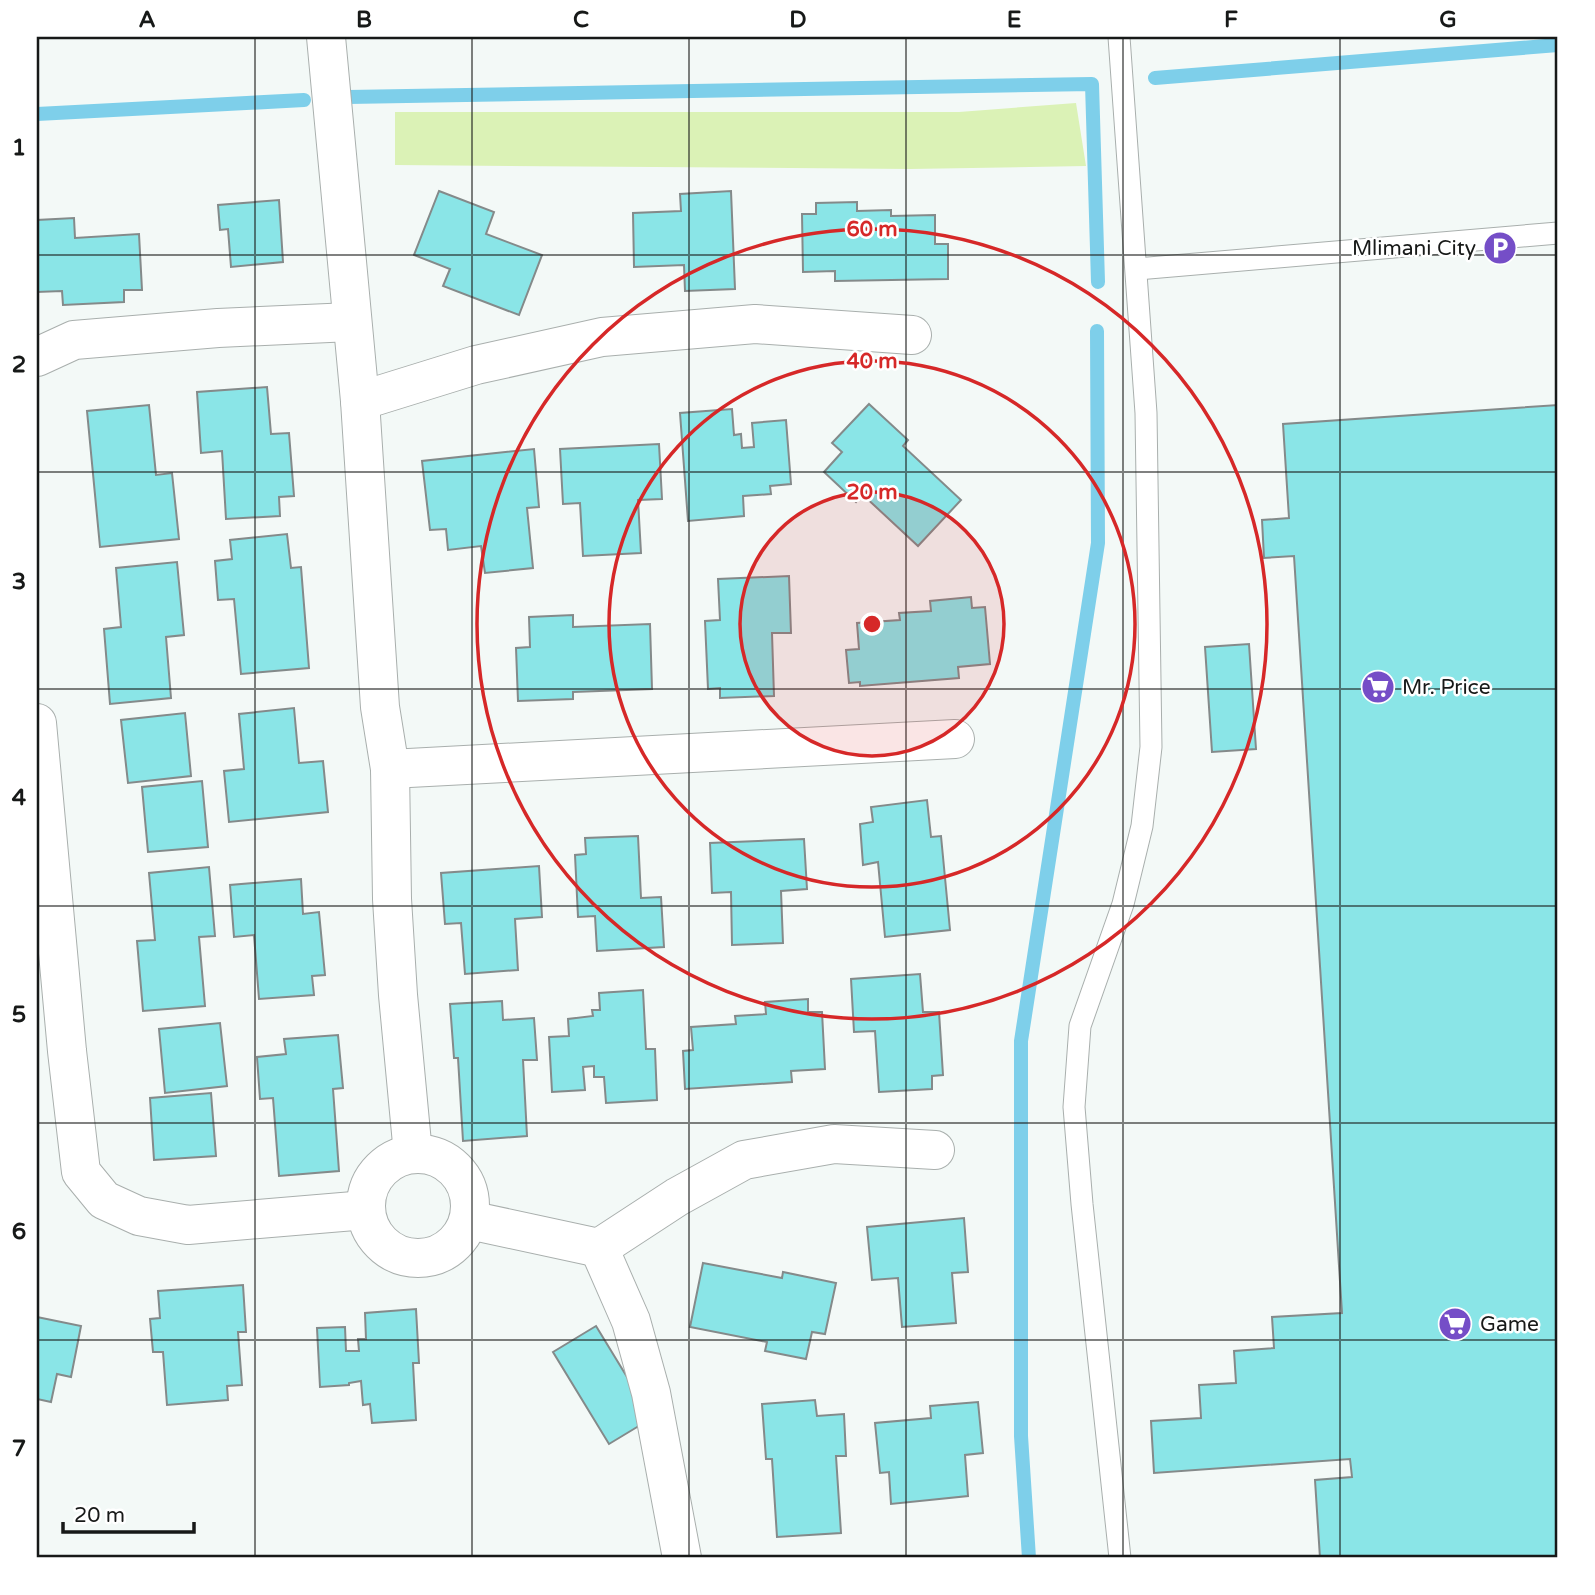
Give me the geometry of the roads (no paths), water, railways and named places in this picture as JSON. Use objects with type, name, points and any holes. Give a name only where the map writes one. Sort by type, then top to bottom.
[{"type":"street","points":[[326,37],[360,401],[380,707],[390,769],[392,900],[413,1154]]},
{"type":"street","points":[[37,357],[74,340],[206,328],[351,322]]},
{"type":"street","points":[[360,401],[476,365],[602,337],[755,324],[912,335]]},
{"type":"street","points":[[37,723],[67,1051],[81,1171],[104,1200],[139,1216],[188,1225],[366,1209]]},
{"type":"street","points":[[390,769],[955,739]]},
{"type":"street","points":[[469,1220],[598,1248],[677,1197],[744,1160],[834,1144],[935,1150]]},
{"type":"street","points":[[413,1154],[434,1155],[452,1164],[469,1189],[471,1200],[469,1220],[462,1235],[451,1247],[437,1255],[421,1259],[390,1250],[377,1240],[369,1226],[366,1209],[369,1190],[378,1172],[394,1159],[413,1154]]},
{"type":"street","points":[[598,1248],[631,1321],[648,1381],[682,1558]]},
{"type":"lane","points":[[1119,37],[1146,413],[1151,747],[1142,826],[1123,904],[1080,1026],[1074,1107],[1120,1558]]},
{"type":"lane","points":[[1137,269],[1558,233]]},
{"type":"waterway","points":[[1155,78],[1558,45]]},
{"type":"waterway","points":[[348,97],[1092,84],[1098,282]]},
{"type":"waterway","points":[[37,114],[304,100]]},
{"type":"waterway","points":[[1029,1558],[1021,1436],[1021,1041],[1098,543],[1097,331]]},
{"type":"place","name":"Mlimani City","points":[[1500,248]]},
{"type":"place","name":"Mr. Price","points":[[1378,687]]},
{"type":"place","name":"Game","points":[[1455,1324]]}]
